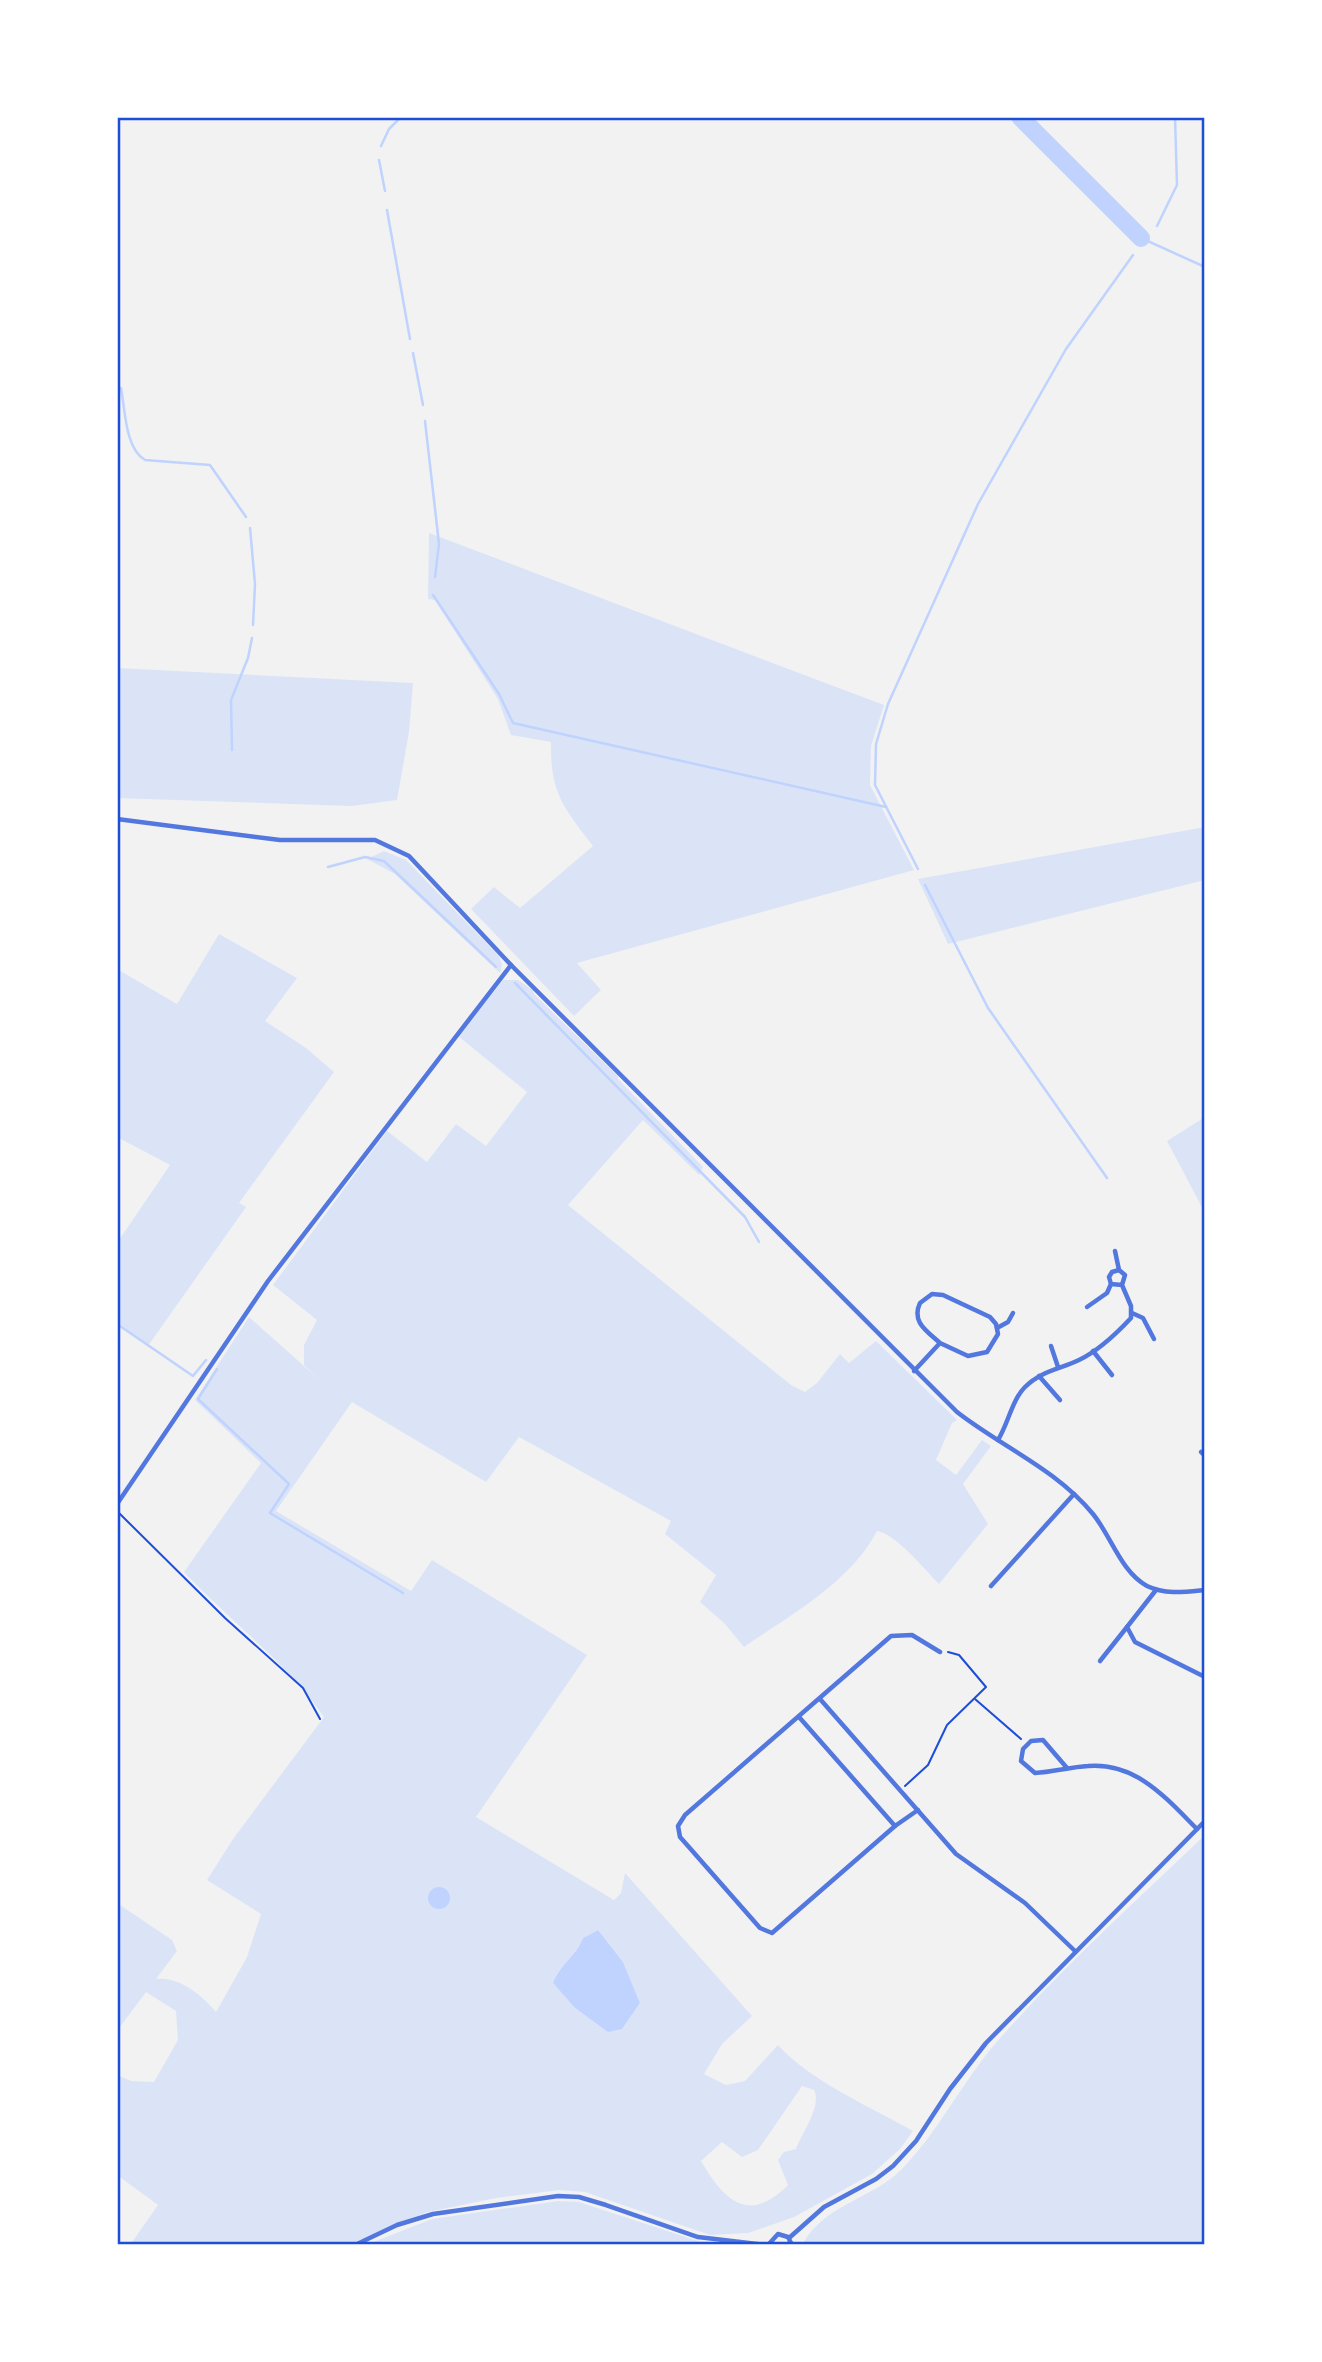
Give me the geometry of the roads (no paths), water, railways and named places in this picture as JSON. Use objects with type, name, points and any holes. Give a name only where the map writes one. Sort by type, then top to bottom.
[{"type":"street","points":[[117,819],[280,841],[375,840],[393,846],[409,856],[511,965],[957,1412],[1038,1465],[1074,1494],[1105,1529],[1132,1573],[1156,1590],[1178,1593],[1205,1590]]},
{"type":"street","points":[[117,1504],[268,1281],[511,965]]},
{"type":"street","points":[[1115,1251],[1119,1270],[1126,1278],[1122,1285],[1132,1313],[1143,1318],[1154,1339]]},
{"type":"street","points":[[1087,1307],[1107,1293],[1111,1284],[1111,1273],[1119,1270]]},
{"type":"street","points":[[1111,1284],[1122,1285]]},
{"type":"street","points":[[932,1294],[943,1295],[981,1312],[990,1318],[997,1328],[998,1334],[993,1345],[978,1357],[955,1352],[940,1343],[920,1325],[917,1317],[920,1303],[932,1294]]},
{"type":"street","points":[[997,1328],[1008,1322],[1013,1313]]},
{"type":"street","points":[[998,1440],[1009,1422],[1019,1394],[1039,1376],[1093,1351],[1126,1323],[1132,1313]]},
{"type":"street","points":[[914,1371],[940,1343]]},
{"type":"street","points":[[1051,1346],[1058,1367]]},
{"type":"street","points":[[1093,1351],[1112,1375]]},
{"type":"street","points":[[1039,1376],[1059,1400]]},
{"type":"street","points":[[991,1586],[1074,1494]]},
{"type":"street","points":[[1100,1661],[1156,1590]]},
{"type":"street","points":[[1127,1627],[1135,1642],[1205,1677]]},
{"type":"street","points":[[918,1810],[895,1826],[772,1933],[760,1927],[680,1837],[678,1826],[685,1815],[891,1636],[912,1635],[940,1652]]},
{"type":"street","points":[[820,1699],[956,1854],[1025,1903],[1075,1951]]},
{"type":"street","points":[[799,1717],[895,1826]]},
{"type":"street","points":[[1067,1768],[1049,1744],[1038,1739],[1026,1743],[1021,1761],[1029,1770],[1042,1773],[1067,1768],[1104,1766],[1129,1771],[1149,1783],[1196,1829]]},
{"type":"street","points":[[789,2238],[824,2207],[876,2179],[893,2166],[916,2141],[950,2089],[986,2043],[1205,1821]]},
{"type":"street","points":[[355,2245],[397,2225],[433,2214],[558,2196],[579,2197],[698,2237],[767,2245],[778,2234],[789,2238],[792,2245]]},
{"type":"water","points":[[439,1887],[447,1890],[450,1898],[447,1906],[439,1909],[431,1906],[428,1898],[431,1890]]},
{"type":"water","points":[[598,1930],[623,1962],[640,2003],[622,2029],[608,2032],[574,2007],[553,1983],[583,1938]]},
{"type":"waterway","points":[[381,146],[389,129],[401,117]]},
{"type":"waterway","points":[[1020,117],[1141,238]]},
{"type":"waterway","points":[[1157,226],[1177,185],[1175,117]]},
{"type":"waterway","points":[[379,160],[385,191]]},
{"type":"waterway","points":[[387,210],[410,339]]},
{"type":"waterway","points":[[1141,238],[1205,267]]},
{"type":"waterway","points":[[918,869],[875,785],[876,744],[888,704],[978,504],[1066,349],[1133,255]]},
{"type":"waterway","points":[[413,353],[423,405]]},
{"type":"waterway","points":[[117,370],[119,376]]},
{"type":"waterway","points":[[121,388],[130,438],[138,455],[145,460],[210,465],[246,517]]},
{"type":"waterway","points":[[425,421],[439,544],[435,577]]},
{"type":"waterway","points":[[250,528],[255,584],[253,625]]},
{"type":"waterway","points":[[433,595],[499,694],[513,723],[886,807]]},
{"type":"waterway","points":[[232,750],[231,700],[248,658],[252,638]]},
{"type":"waterway","points":[[328,867],[365,857],[384,861],[496,967]]},
{"type":"waterway","points":[[925,885],[988,1008],[1107,1178]]},
{"type":"waterway","points":[[515,983],[745,1217],[759,1242]]},
{"type":"waterway","points":[[117,1324],[193,1376],[206,1360]]},
{"type":"waterway","points":[[217,1369],[198,1399],[289,1484],[270,1513],[403,1593]]}]
